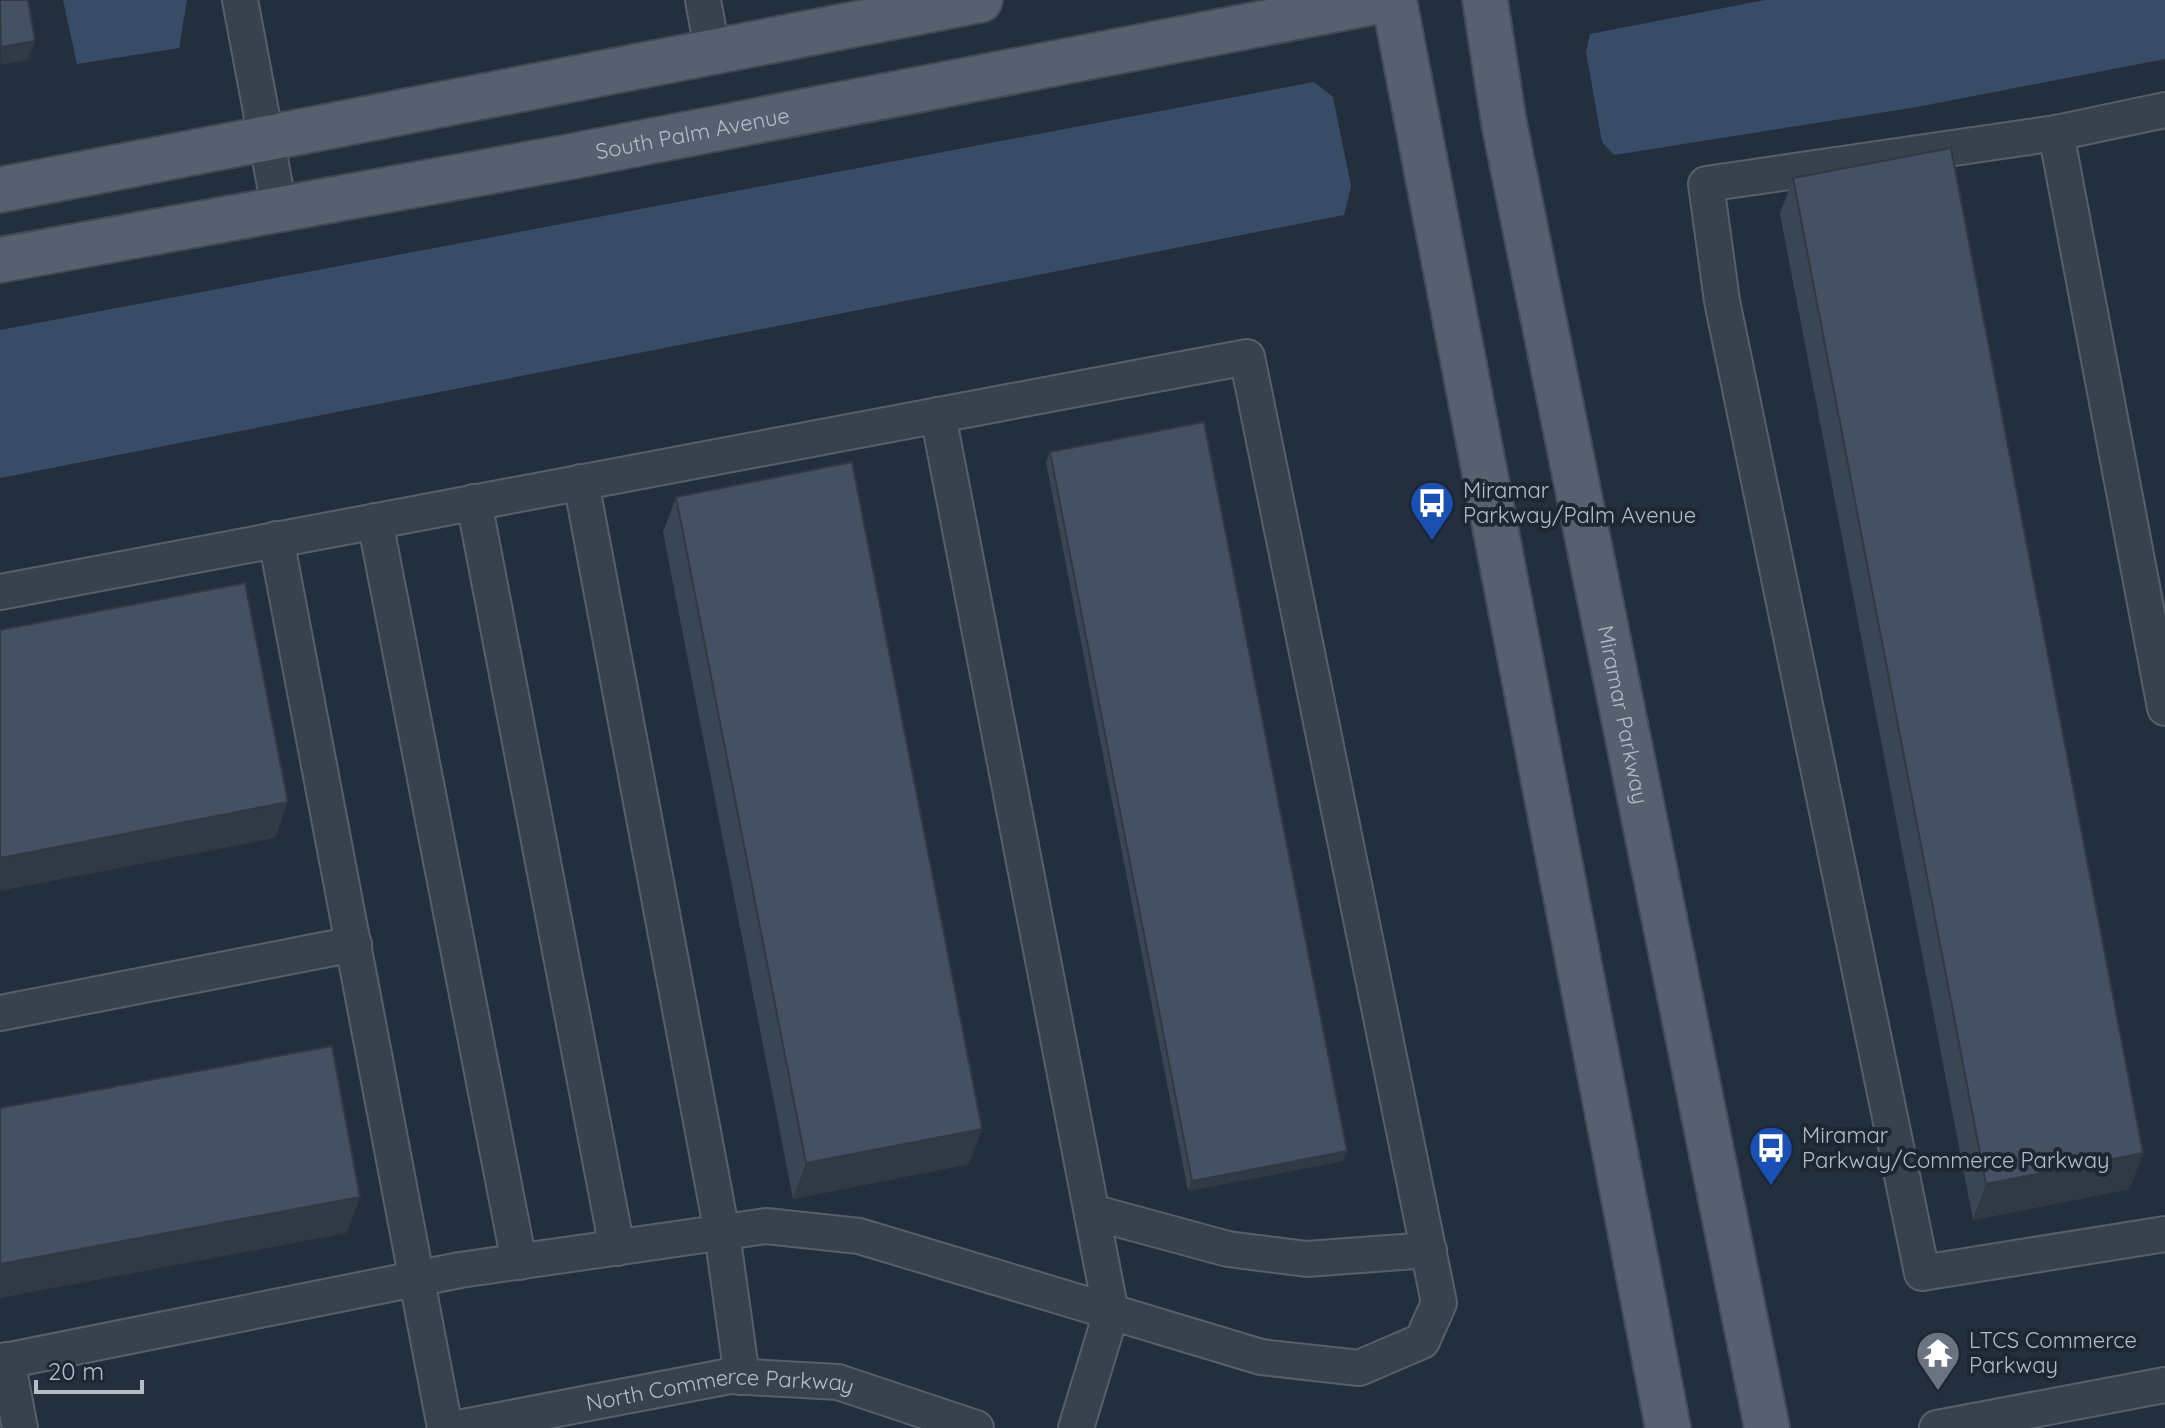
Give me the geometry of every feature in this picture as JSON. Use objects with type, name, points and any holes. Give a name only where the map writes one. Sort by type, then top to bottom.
[{"type":"main road","points":[[0,190],[712,49],[980,0]]},
{"type":"main road","name":"South Palm Avenue","points":[[0,260],[279,207],[563,158],[1384,0]]},
{"type":"main road","points":[[1394,0],[1668,1428]]},
{"type":"main road","name":"Miramar Parkway","points":[[1485,0],[1504,123],[1767,1428]]},
{"type":"street","points":[[240,0],[279,207]]},
{"type":"street","points":[[703,0],[712,49]]},
{"type":"street","points":[[2165,110],[2056,133],[1706,184],[1722,301],[1922,1273],[2165,1234]]},
{"type":"street","points":[[2056,133],[2165,708]]},
{"type":"street","points":[[0,592],[1247,357],[1439,1303],[1422,1341],[1359,1368],[1261,1357],[859,1236],[766,1226],[417,1279],[4,1361],[20,1428]]},
{"type":"street","points":[[938,415],[1111,1313],[1076,1428]]},
{"type":"street","points":[[581,482],[722,1233],[742,1377]]},
{"type":"street","points":[[474,502],[617,1248]]},
{"type":"street","points":[[375,521],[519,1262]]},
{"type":"street","points":[[276,539],[445,1428]]},
{"type":"street","points":[[0,1013],[354,944]]},
{"type":"street","points":[[1092,1212],[1228,1249],[1307,1259],[1429,1250]]},
{"type":"street","name":"North Commerce Parkway","points":[[458,1428],[730,1376],[838,1382],[976,1428]]},
{"type":"street","points":[[1937,1428],[2165,1385]]},
{"type":"water","points":[[63,0],[187,0],[179,48],[77,64]]},
{"type":"water","points":[[1765,0],[2165,0],[2165,59],[1917,107],[1614,155],[1602,142],[1586,52],[1590,34]]},
{"type":"water","points":[[1314,82],[1333,97],[1351,186],[1344,215],[0,478],[0,330]]},
{"type":"building","points":[[0,0],[28,0],[35,41],[1,47]]},
{"type":"building","points":[[1951,148],[2143,1153],[1986,1184],[1793,178]]},
{"type":"building","points":[[1204,422],[1347,1151],[1192,1181],[1050,452]]},
{"type":"building","points":[[852,462],[982,1129],[806,1163],[676,497]]},
{"type":"building","points":[[245,583],[288,802],[0,858],[0,630]]},
{"type":"building","points":[[332,1046],[360,1197],[0,1264],[0,1108]]},
{"type":"place","name":"Miramar Parkway/Palm Avenue","points":[[1432,542]]},
{"type":"place","name":"Miramar Parkway/Commerce Parkway","points":[[1771,1187]]},
{"type":"place","name":"LTCS Commerce Parkway","points":[[1938,1392]]}]
